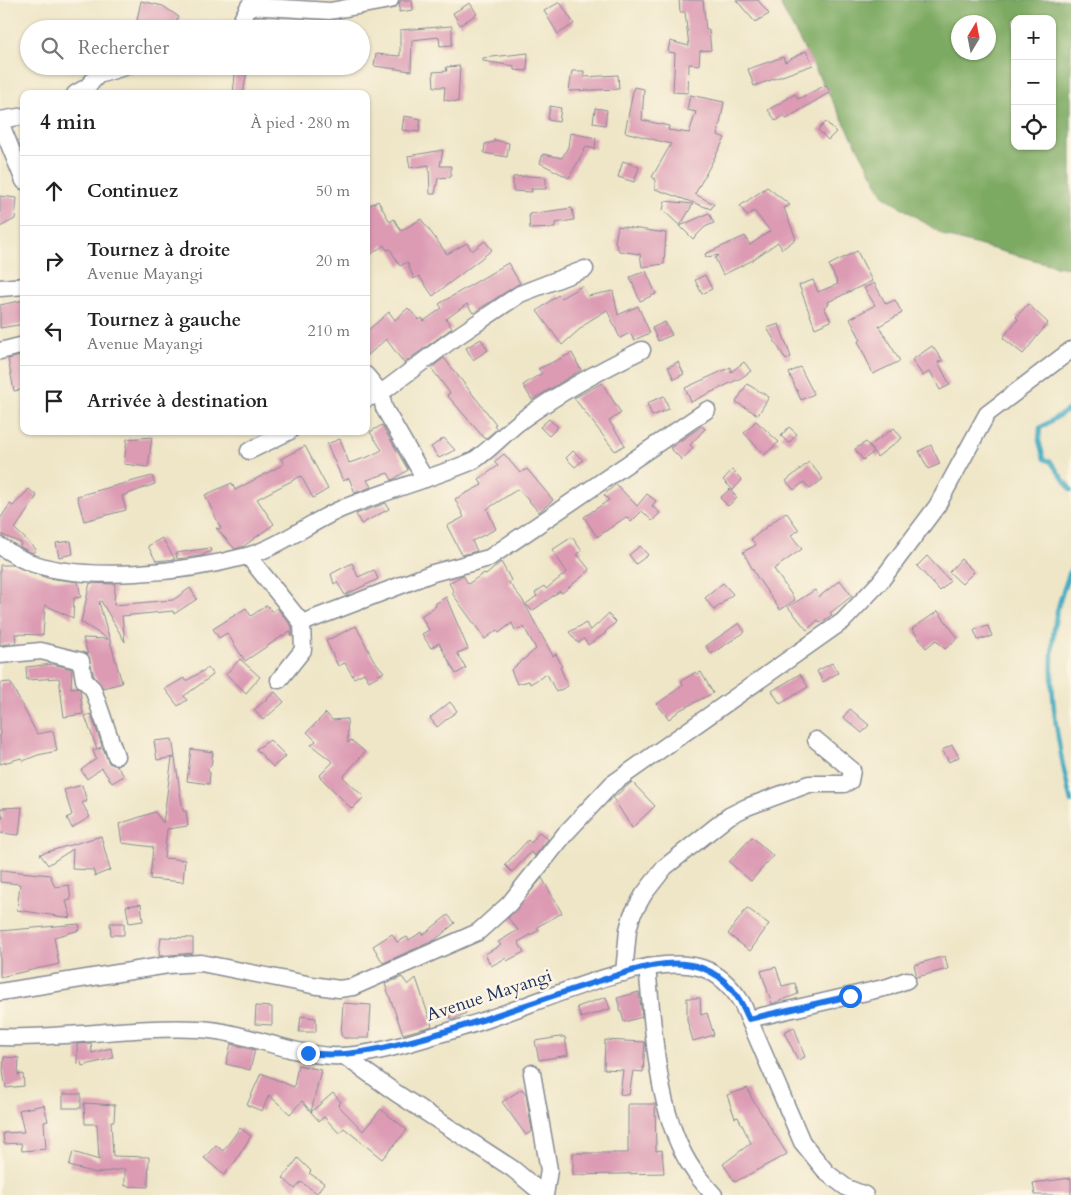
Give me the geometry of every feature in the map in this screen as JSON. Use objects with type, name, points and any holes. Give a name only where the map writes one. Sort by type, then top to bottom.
[{"type":"street","points":[[242,20],[250,6],[279,3],[330,11],[390,0]]},
{"type":"street","points":[[81,90],[87,87],[98,75]]},
{"type":"street","points":[[20,117],[0,121],[20,171]]},
{"type":"street","points":[[424,479],[384,408],[373,396],[520,294],[585,269]]},
{"type":"street","points":[[0,288],[20,286]]},
{"type":"street","points":[[0,351],[20,346]]},
{"type":"street","points":[[0,546],[25,561],[38,565],[76,571],[122,574],[164,571],[248,556],[339,510],[473,461],[487,452],[524,418],[558,394],[642,350]]},
{"type":"street","points":[[0,992],[168,965],[202,963],[339,989],[353,987],[478,932],[509,904],[565,834],[612,784],[843,621],[854,611],[880,582],[937,506],[987,414],[1071,350]]},
{"type":"street","points":[[302,623],[433,573],[489,558],[707,410]]},
{"type":"street","points":[[249,451],[282,435]]},
{"type":"street","points":[[248,556],[302,623],[303,650],[279,680]]},
{"type":"street","points":[[0,655],[41,651],[81,661],[84,680],[92,689],[116,756]]},
{"type":"street","points":[[624,973],[628,930],[632,915],[644,894],[665,867],[729,816],[746,807],[809,784],[844,784],[850,781],[852,770],[816,740]]},
{"type":"street","name":"Avenue Mayangi","points":[[0,1037],[122,1030],[198,1029],[231,1034],[308,1053],[344,1056],[386,1048],[469,1026],[565,992],[647,967],[678,964],[702,968],[720,977],[734,990],[749,1019],[802,1142],[827,1173],[847,1188],[865,1195]]},
{"type":"street","points":[[647,967],[657,1065],[666,1103],[681,1147],[694,1171],[714,1195]]},
{"type":"street","points":[[749,1019],[888,987],[907,980]]},
{"type":"street","points":[[344,1056],[396,1093],[513,1169],[545,1195]]},
{"type":"street","points":[[532,1073],[548,1170],[545,1195]]},
{"type":"green space","points":[[780,0],[1071,0],[1071,268],[1060,267],[945,236],[884,196],[782,8]]},
{"type":"building","points":[[400,0],[412,0],[413,10],[399,12]]},
{"type":"building","points":[[679,0],[703,0],[706,30],[709,30],[711,50],[700,51],[699,65],[689,64],[688,93],[673,92],[675,53],[668,52],[670,41],[689,46],[685,12],[680,12]]},
{"type":"building","points":[[736,0],[758,0],[769,14],[755,22]]},
{"type":"building","points":[[141,1],[163,6],[179,17],[177,20],[137,20]]},
{"type":"building","points":[[560,2],[574,24],[558,34],[544,11]]},
{"type":"building","points":[[470,3],[477,14],[460,25],[453,13]]},
{"type":"building","points":[[254,17],[265,20],[253,20]]},
{"type":"building","points":[[452,26],[452,45],[440,46],[439,37],[412,40],[411,71],[374,66],[376,54],[400,56],[400,30]]},
{"type":"building","points":[[806,51],[813,65],[754,86],[748,69],[783,57],[785,62]]},
{"type":"building","points":[[528,53],[527,71],[514,70],[514,66],[483,61],[483,58]]},
{"type":"building","points":[[460,66],[458,102],[444,100],[445,87],[434,87],[433,72],[447,71],[446,67]]},
{"type":"building","points":[[572,71],[584,71],[584,77],[618,75],[619,89],[569,91]]},
{"type":"building","points":[[235,75],[246,75],[244,90],[233,90]]},
{"type":"building","points":[[826,85],[830,92],[786,119],[784,115],[776,121],[768,110],[795,94],[798,99]]},
{"type":"building","points":[[634,87],[644,89],[642,120],[669,126],[668,130],[689,133],[696,112],[687,110],[690,95],[724,102],[718,135],[725,138],[695,194],[714,204],[711,209],[655,189],[655,179],[652,177],[671,144],[625,132]]},
{"type":"building","points":[[550,106],[561,108],[559,122],[548,120]]},
{"type":"building","points":[[595,108],[607,110],[605,125],[593,123]]},
{"type":"building","points":[[404,116],[421,119],[419,132],[402,130]]},
{"type":"building","points":[[826,122],[836,132],[828,140],[818,130]]},
{"type":"building","points":[[570,133],[596,138],[595,149],[586,147],[569,178],[540,163],[543,154],[562,158],[568,147]]},
{"type":"building","points":[[494,140],[509,143],[507,157],[484,153],[485,144],[494,142]]},
{"type":"building","points":[[443,150],[440,166],[451,166],[451,177],[438,178],[435,194],[430,194],[429,165],[410,168],[408,156]]},
{"type":"building","points":[[623,161],[639,167],[634,182],[618,177]]},
{"type":"building","points":[[513,177],[546,177],[546,189],[531,189],[532,192],[513,191]]},
{"type":"building","points":[[767,187],[790,205],[784,208],[796,239],[782,249],[778,242],[751,261],[723,275],[715,258],[719,255],[706,257],[705,254],[745,236],[750,245],[770,231],[754,211],[747,216],[740,206]]},
{"type":"building","points":[[0,196],[17,198],[15,219],[0,227]]},
{"type":"building","points":[[378,201],[390,222],[394,219],[401,231],[421,219],[447,254],[467,243],[472,251],[485,241],[492,250],[433,296],[419,276],[414,279],[407,262],[400,266],[390,249],[387,250],[384,245],[370,255],[370,205]]},
{"type":"building","points":[[665,201],[693,204],[680,226],[663,210]]},
{"type":"building","points":[[572,208],[574,220],[555,223],[555,228],[530,229],[529,214]]},
{"type":"building","points":[[709,213],[714,223],[705,227],[693,239],[680,226]]},
{"type":"building","points":[[618,226],[666,233],[664,264],[642,267],[640,254],[619,251],[615,242]]},
{"type":"building","points":[[857,251],[872,281],[828,302],[829,304],[824,307],[831,321],[815,328],[799,285],[813,280],[818,292],[838,284],[829,265]]},
{"type":"building","points":[[508,263],[520,283],[473,313],[467,304],[446,319],[452,328],[404,363],[386,339],[370,353],[370,329],[389,312],[395,320],[408,308],[419,320],[422,318],[424,321],[442,308],[439,304]]},
{"type":"building","points":[[646,271],[656,294],[640,301],[630,277]]},
{"type":"building","points":[[705,275],[712,289],[702,294],[695,280]]},
{"type":"building","points":[[874,283],[886,304],[895,300],[902,313],[879,326],[900,361],[873,374],[858,341],[861,340],[850,319],[875,305],[864,288]]},
{"type":"building","points":[[582,286],[588,296],[613,291],[618,315],[638,306],[650,333],[634,340],[630,333],[620,338],[607,310],[589,321],[562,345],[537,311],[558,295],[561,298]]},
{"type":"building","points":[[20,301],[20,325],[0,328],[0,305]]},
{"type":"building","points":[[1028,304],[1048,323],[1023,354],[1003,338],[1018,319],[1016,317]]},
{"type":"building","points":[[665,322],[672,335],[658,341],[652,328]]},
{"type":"building","points":[[779,324],[791,357],[786,360],[767,328]]},
{"type":"building","points":[[481,339],[488,350],[473,360],[466,348]]},
{"type":"building","points":[[932,346],[943,361],[938,362],[950,385],[940,390],[930,371],[923,376],[912,360]]},
{"type":"building","points":[[572,353],[581,370],[532,400],[523,385],[542,373],[538,369]]},
{"type":"building","points":[[20,356],[20,390],[14,391],[8,359]]},
{"type":"building","points":[[444,358],[496,424],[494,425],[497,429],[485,439],[447,395],[450,393],[431,368]]},
{"type":"building","points":[[678,362],[684,374],[674,379],[668,367]]},
{"type":"building","points":[[744,362],[751,371],[741,378],[691,402],[685,388],[731,367],[731,372]]},
{"type":"building","points":[[800,367],[814,394],[801,400],[789,373]]},
{"type":"building","points":[[602,383],[621,413],[609,421],[625,445],[615,451],[574,398]]},
{"type":"building","points":[[747,384],[769,397],[758,415],[736,402]]},
{"type":"building","points":[[664,396],[669,409],[652,416],[647,403]]},
{"type":"building","points":[[549,419],[558,427],[549,436],[540,427]]},
{"type":"building","points":[[756,421],[779,442],[764,455],[744,433]]},
{"type":"building","points":[[382,425],[408,470],[392,480],[388,473],[367,480],[371,487],[355,493],[349,478],[343,481],[327,444],[340,439],[349,463],[368,457],[382,450],[370,432]]},
{"type":"building","points":[[702,426],[705,429],[690,445],[693,448],[682,460],[670,448]]},
{"type":"building","points":[[789,427],[797,434],[789,443],[781,436]]},
{"type":"building","points":[[894,428],[902,438],[877,457],[869,446]]},
{"type":"building","points":[[152,437],[148,467],[124,464],[127,439]]},
{"type":"building","points":[[444,438],[455,450],[439,458],[431,447]]},
{"type":"building","points":[[866,442],[874,452],[863,460],[855,449]]},
{"type":"building","points":[[931,445],[940,464],[928,469],[919,451]]},
{"type":"building","points":[[305,446],[328,489],[313,498],[301,476],[257,499],[274,524],[244,546],[235,549],[216,528],[221,529],[205,495],[232,483],[235,490],[284,464],[281,459]]},
{"type":"building","points":[[573,451],[583,460],[575,467],[566,458]]},
{"type":"building","points":[[504,454],[520,473],[527,469],[553,500],[539,512],[518,489],[487,509],[496,529],[472,541],[477,551],[462,555],[447,526],[464,517],[455,499],[482,485],[479,479],[498,466],[494,462]]},
{"type":"building","points":[[809,462],[823,479],[810,489],[804,482],[794,490],[786,481]]},
{"type":"building","points":[[732,470],[742,480],[733,490],[723,480]]},
{"type":"building","points":[[152,476],[155,484],[122,496],[126,510],[84,521],[77,496]]},
{"type":"building","points":[[616,484],[637,506],[647,494],[656,501],[652,506],[660,513],[652,521],[642,511],[631,522],[626,517],[597,537],[584,517],[609,500],[604,495]]},
{"type":"building","points":[[29,489],[37,496],[15,529],[36,549],[33,553],[20,547],[21,543],[0,534],[0,519],[10,504],[13,506]]},
{"type":"building","points":[[730,489],[737,498],[728,506],[720,498]]},
{"type":"building","points":[[386,503],[389,509],[361,524],[356,514]]},
{"type":"building","points":[[786,512],[799,530],[791,535],[802,549],[774,569],[795,600],[780,610],[757,577],[743,552],[756,545],[751,539]]},
{"type":"building","points":[[572,537],[582,551],[577,554],[590,570],[562,593],[560,591],[532,611],[526,604],[537,596],[535,593],[544,586],[546,589],[567,572],[552,550]]},
{"type":"building","points":[[162,538],[175,559],[156,561],[148,546]]},
{"type":"building","points":[[71,541],[73,554],[59,557],[56,543]]},
{"type":"building","points":[[640,546],[648,555],[636,564],[629,555]]},
{"type":"building","points":[[210,548],[211,551],[201,556],[177,559],[176,553]]},
{"type":"building","points":[[927,556],[950,581],[940,591],[917,566]]},
{"type":"building","points":[[961,559],[974,572],[962,584],[949,572]]},
{"type":"building","points":[[501,562],[511,580],[509,583],[522,599],[553,656],[556,654],[562,666],[560,667],[568,686],[556,692],[547,674],[530,684],[529,681],[517,684],[511,670],[536,649],[524,627],[515,630],[512,623],[499,633],[497,630],[485,639],[452,593],[454,592],[449,583],[463,575],[468,584],[484,573],[486,575]]},
{"type":"building","points":[[352,563],[358,577],[374,570],[378,579],[345,595],[337,582],[334,584],[331,574]]},
{"type":"building","points":[[0,565],[13,565],[47,578],[78,582],[81,597],[74,598],[73,618],[45,605],[43,635],[15,634],[16,643],[0,645]]},
{"type":"building","points":[[840,580],[852,596],[830,613],[832,615],[820,623],[818,620],[807,630],[788,607],[815,590],[819,597]]},
{"type":"building","points":[[90,583],[115,584],[114,605],[173,600],[190,588],[197,599],[174,614],[173,611],[122,616],[125,642],[101,601],[99,602],[122,683],[103,688],[94,676],[83,638],[108,639],[81,622]]},
{"type":"building","points":[[723,583],[733,594],[714,610],[705,598]]},
{"type":"building","points":[[446,597],[468,649],[457,653],[466,668],[456,674],[439,643],[431,648],[422,634],[429,630],[421,616]]},
{"type":"building","points":[[267,605],[272,612],[277,608],[292,627],[292,637],[290,631],[245,661],[227,633],[219,638],[213,629],[246,608],[251,616]]},
{"type":"building","points":[[938,611],[958,638],[945,649],[936,640],[926,648],[912,629]]},
{"type":"building","points":[[608,614],[616,622],[606,633],[588,645],[584,639],[578,643],[569,632],[586,623],[590,631]]},
{"type":"building","points":[[739,623],[745,632],[711,654],[706,646]]},
{"type":"building","points":[[356,626],[373,659],[384,672],[369,681],[364,673],[354,678],[345,663],[338,666],[326,641]]},
{"type":"building","points":[[988,626],[992,636],[978,640],[974,630]]},
{"type":"building","points":[[240,659],[260,677],[246,693],[226,674]]},
{"type":"building","points":[[832,663],[838,673],[823,682],[817,671]]},
{"type":"building","points":[[53,664],[72,669],[71,688],[77,687],[80,690],[83,714],[64,717],[59,678],[27,680],[26,667]]},
{"type":"building","points":[[208,668],[213,675],[184,696],[187,700],[178,706],[165,689],[184,678],[186,681]]},
{"type":"building","points":[[696,672],[697,674],[701,672],[713,693],[680,710],[669,719],[657,704],[683,685],[681,681]]},
{"type":"building","points":[[800,674],[808,687],[780,704],[772,691]]},
{"type":"building","points":[[10,682],[37,734],[53,731],[57,751],[38,755],[23,761],[21,758],[0,764],[0,683]]},
{"type":"building","points":[[275,692],[284,702],[263,720],[254,710]]},
{"type":"building","points":[[450,702],[457,711],[437,727],[430,718]]},
{"type":"building","points":[[850,709],[869,725],[862,733],[843,717]]},
{"type":"building","points":[[326,713],[332,720],[347,719],[348,743],[351,740],[365,752],[343,777],[364,797],[352,809],[319,776],[333,762],[311,745],[316,741],[307,732]]},
{"type":"building","points":[[91,714],[102,746],[98,749],[103,748],[109,763],[117,766],[124,776],[112,783],[102,768],[87,779],[81,770],[96,759],[93,750],[97,749],[85,716]]},
{"type":"building","points":[[172,739],[175,757],[157,760],[154,741]]},
{"type":"building","points":[[270,740],[286,756],[273,767],[256,749]]},
{"type":"building","points":[[952,745],[959,757],[949,762],[942,750]]},
{"type":"building","points":[[191,749],[213,752],[211,766],[207,769],[210,773],[209,784],[187,781]]},
{"type":"building","points":[[172,758],[175,758],[183,811],[186,811],[188,826],[167,829],[164,858],[185,860],[183,882],[150,879],[153,847],[122,843],[119,824],[155,812],[163,823]]},
{"type":"building","points":[[632,782],[655,806],[632,828],[613,798]]},
{"type":"building","points":[[82,785],[87,801],[82,803],[90,817],[72,828],[67,818],[72,815],[64,790]]},
{"type":"building","points":[[22,807],[19,835],[0,833],[0,818],[3,818],[1,808]]},
{"type":"building","points":[[539,832],[548,839],[535,856],[531,852],[512,872],[505,865],[528,840],[531,843]]},
{"type":"building","points":[[101,836],[110,870],[95,876],[93,870],[72,869],[73,849],[48,865],[40,854]]},
{"type":"building","points":[[752,837],[773,856],[751,881],[729,862]]},
{"type":"building","points":[[0,870],[50,875],[55,887],[69,885],[71,900],[66,901],[71,918],[17,910],[20,884],[0,882]]},
{"type":"building","points":[[542,878],[562,913],[537,927],[539,930],[518,942],[524,952],[507,961],[506,958],[491,966],[485,954],[501,945],[498,942],[518,930],[508,918]]},
{"type":"building","points":[[141,904],[143,921],[129,923],[126,906]]},
{"type":"building","points":[[747,908],[769,924],[750,951],[728,934]]},
{"type":"building","points":[[448,915],[455,923],[435,940],[383,963],[373,946],[392,934],[397,942],[407,937],[409,940],[422,932],[423,935]]},
{"type":"building","points":[[110,923],[124,923],[124,935],[111,935]]},
{"type":"building","points":[[79,924],[80,930],[54,937],[59,964],[0,977],[0,931]]},
{"type":"building","points":[[161,937],[193,938],[193,953],[159,956]]},
{"type":"building","points":[[945,956],[948,969],[917,977],[914,965]]},
{"type":"building","points":[[776,967],[782,986],[795,983],[798,994],[772,1004],[761,971]]},
{"type":"building","points":[[402,977],[408,985],[416,978],[432,1026],[403,1034],[385,984]]},
{"type":"building","points":[[639,992],[642,1017],[624,1022],[617,998]]},
{"type":"building","points":[[606,997],[610,1009],[581,1018],[577,1007]]},
{"type":"building","points":[[687,998],[700,998],[701,1015],[707,1013],[714,1035],[693,1041],[687,1020]]},
{"type":"building","points":[[343,1003],[371,1005],[369,1038],[344,1038],[341,1035]]},
{"type":"building","points":[[460,1003],[466,1013],[452,1020],[446,1011]]},
{"type":"building","points":[[256,1006],[272,1007],[272,1025],[255,1024]]},
{"type":"building","points":[[301,1016],[316,1018],[316,1032],[299,1032]]},
{"type":"building","points":[[794,1027],[805,1057],[798,1060],[784,1032]]},
{"type":"building","points":[[565,1037],[568,1055],[539,1060],[535,1041]]},
{"type":"building","points":[[605,1040],[645,1042],[643,1072],[633,1071],[629,1095],[620,1094],[623,1070],[604,1069]]},
{"type":"building","points":[[91,1043],[92,1053],[111,1048],[113,1058],[82,1066],[81,1062],[77,1063],[77,1044]]},
{"type":"building","points":[[231,1044],[255,1050],[250,1070],[226,1064]]},
{"type":"building","points":[[4,1057],[19,1058],[18,1075],[23,1074],[24,1086],[6,1088],[3,1072]]},
{"type":"building","points":[[298,1065],[321,1070],[311,1112],[302,1101],[290,1114],[269,1095],[262,1111],[247,1105],[261,1073],[294,1087]]},
{"type":"building","points":[[748,1088],[751,1097],[787,1154],[735,1182],[723,1164],[751,1143],[738,1117],[735,1118],[727,1095]]},
{"type":"building","points":[[522,1089],[526,1094],[532,1131],[526,1135],[502,1102]]},
{"type":"building","points":[[333,1093],[341,1102],[338,1105],[363,1131],[381,1109],[407,1130],[382,1159],[344,1128],[339,1133],[324,1117],[319,1121],[311,1112]]},
{"type":"building","points":[[63,1094],[81,1094],[81,1108],[63,1108]]},
{"type":"building","points":[[84,1103],[115,1105],[114,1121],[111,1121],[113,1156],[149,1157],[148,1187],[125,1186],[125,1169],[96,1173],[69,1166],[73,1152],[99,1160],[97,1124],[85,1124]]},
{"type":"building","points":[[628,1104],[655,1104],[656,1151],[662,1150],[664,1173],[573,1175],[573,1153],[628,1153]]},
{"type":"building","points":[[44,1105],[48,1121],[44,1122],[46,1149],[22,1151],[21,1143],[4,1144],[3,1133],[24,1132],[19,1110]]},
{"type":"building","points":[[240,1128],[251,1136],[235,1162],[224,1175],[204,1158],[216,1145],[223,1151]]},
{"type":"building","points":[[298,1158],[311,1171],[309,1173],[324,1183],[317,1193],[301,1182],[295,1189],[283,1178]]},
{"type":"building","points":[[1071,1178],[1071,1195],[1035,1195],[1033,1183]]},
{"type":"waterway","points":[[1071,408],[1040,428],[1039,441],[1044,459],[1051,462],[1071,490]]},
{"type":"waterway","points":[[1071,568],[1056,616],[1052,663],[1052,686],[1057,733],[1071,802]]},
{"type":"route","points":[[308,1053],[344,1056],[386,1048],[469,1026],[565,992],[647,967],[678,964],[702,968],[720,977],[734,990],[749,1019],[850,996]]}]
